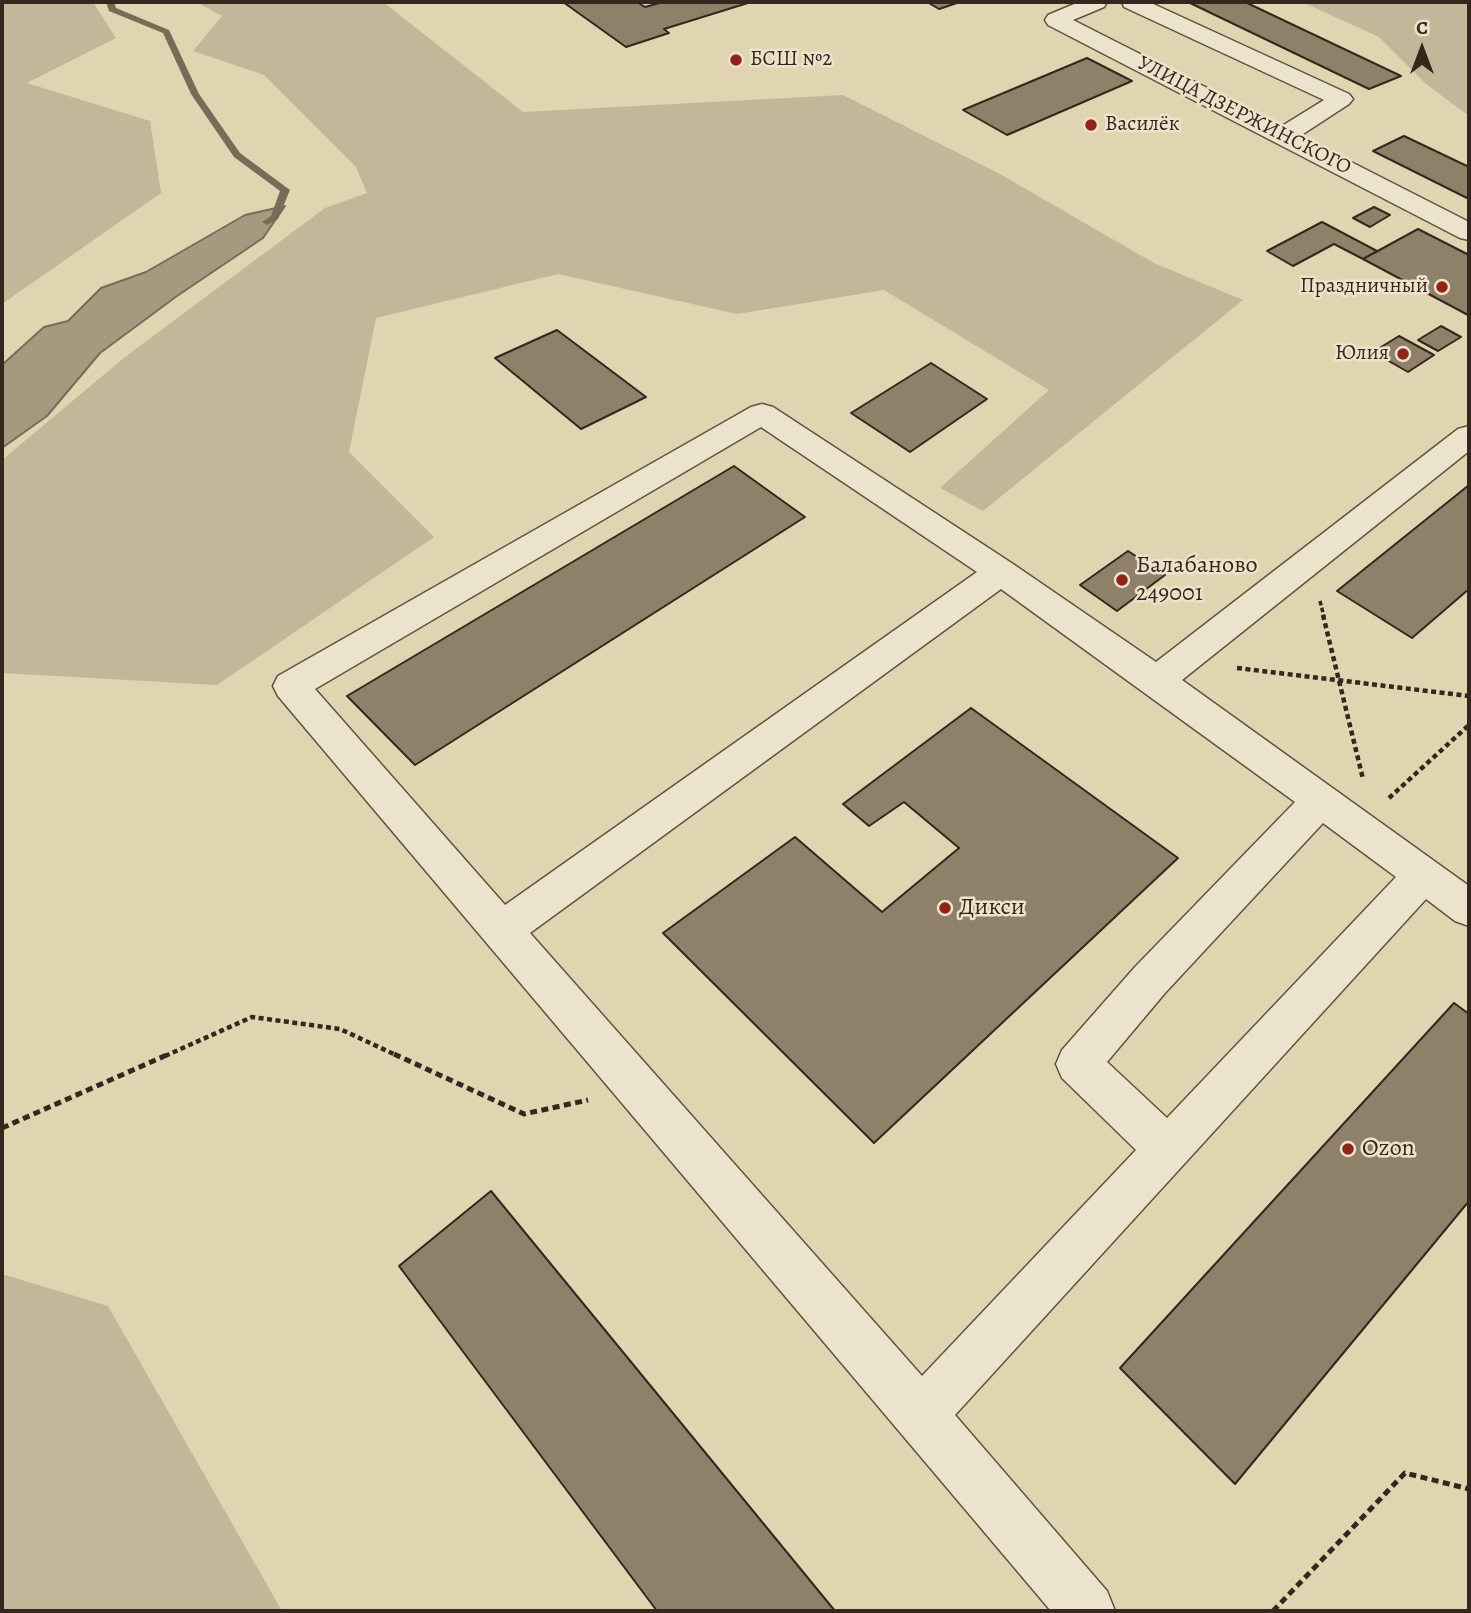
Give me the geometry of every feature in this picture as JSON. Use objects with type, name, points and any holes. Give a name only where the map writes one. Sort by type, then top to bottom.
[{"type":"street","name":"УЛИЦА ДЗЕРЖИНСКОГО","points":[[1096,2],[1056,20],[1469,232]]},
{"type":"street","points":[[1132,2],[1341,99],[1283,136]]},
{"type":"street","points":[[1087,1611],[921,1414],[291,686],[762,414],[1001,572],[1170,671],[1321,800],[1364,821],[1423,875],[1469,909]]},
{"type":"street","points":[[1170,671],[1469,436]]},
{"type":"street","points":[[502,930],[1001,572]]},
{"type":"street","points":[[1167,1150],[1078,1064],[1150,980],[1321,800]]},
{"type":"street","points":[[921,1414],[1423,875]]},
{"type":"path","points":[[1309,562],[1341,681],[1364,821]]},
{"type":"path","points":[[1170,671],[1341,681],[1469,696]]},
{"type":"path","points":[[1364,821],[1469,725]]},
{"type":"path","points":[[2,1128],[252,1017],[340,1028],[524,1114],[640,1088]]},
{"type":"path","points":[[1273,1611],[1405,1473],[1469,1489]]},
{"type":"shaded area","points":[[2,2],[93,2],[116,38],[27,83],[150,121],[161,193],[2,304]]},
{"type":"shaded area","points":[[196,2],[383,2],[523,112],[843,95],[998,173],[1154,263],[1243,300],[983,511],[940,488],[1049,390],[884,290],[737,314],[558,274],[376,318],[349,452],[434,537],[217,685],[2,673],[2,460],[125,357],[325,208],[367,193],[356,167],[264,75],[193,51],[222,16]]},
{"type":"shaded area","points":[[1302,2],[1469,2],[1469,116],[1426,84],[1379,37]]},
{"type":"shaded area","points":[[285,206],[263,238],[177,296],[100,353],[47,416],[2,448],[2,365],[44,327],[68,321],[101,288],[146,272],[245,215]]},
{"type":"shaded area","points":[[2,1274],[108,1306],[282,1611],[2,1611]]},
{"type":"building","points":[[563,2],[637,2],[645,7],[663,2],[751,2],[664,29],[669,33],[626,47]]},
{"type":"building","points":[[927,2],[960,2],[939,9]]},
{"type":"building","points":[[1188,2],[1245,2],[1401,76],[1369,89]]},
{"type":"building","points":[[1087,58],[1132,81],[1007,135],[963,110]]},
{"type":"building","points":[[1404,136],[1469,167],[1469,199],[1373,151]]},
{"type":"building","points":[[1374,207],[1390,215],[1370,227],[1353,218]]},
{"type":"building","points":[[1322,222],[1377,251],[1363,259],[1334,244],[1293,266],[1267,251]]},
{"type":"building","name":"Праздничный","points":[[1418,229],[1469,255],[1468,315],[1363,259]]},
{"type":"building","points":[[1441,326],[1461,337],[1438,351],[1418,340]]},
{"type":"building","points":[[557,330],[646,397],[581,429],[495,358]]},
{"type":"building","name":"Юлия","points":[[1399,336],[1434,355],[1408,372],[1373,352]]},
{"type":"building","points":[[931,363],[987,399],[910,452],[851,413]]},
{"type":"building","points":[[734,466],[805,517],[415,765],[347,696]]},
{"type":"building","points":[[1469,485],[1469,589],[1412,638],[1337,591]]},
{"type":"building","name":"Балабаново 249001","points":[[1128,551],[1165,575],[1117,611],[1080,585]]},
{"type":"building","points":[[971,708],[1178,858],[874,1143],[663,933],[795,837],[882,912],[959,848],[904,802],[869,826],[843,804]]},
{"type":"building","points":[[1454,1003],[1469,1014],[1469,1201],[1235,1484],[1120,1368]]},
{"type":"building","points":[[491,1191],[835,1611],[657,1611],[399,1266]]},
{"type":"waterway","points":[[110,2],[112,9],[166,32],[195,94],[237,155],[285,190],[275,217],[267,222]]},
{"type":"place","name":"БСШ №2","points":[[736,60]]},
{"type":"place","name":"Василёк","points":[[1091,125]]},
{"type":"place","name":"Праздничный","points":[[1442,287]]},
{"type":"place","name":"Юлия","points":[[1403,354]]},
{"type":"place","name":"Балабаново 249001","points":[[1122,580]]},
{"type":"place","name":"Дикси","points":[[945,908]]},
{"type":"place","name":"Ozon","points":[[1348,1149]]}]
